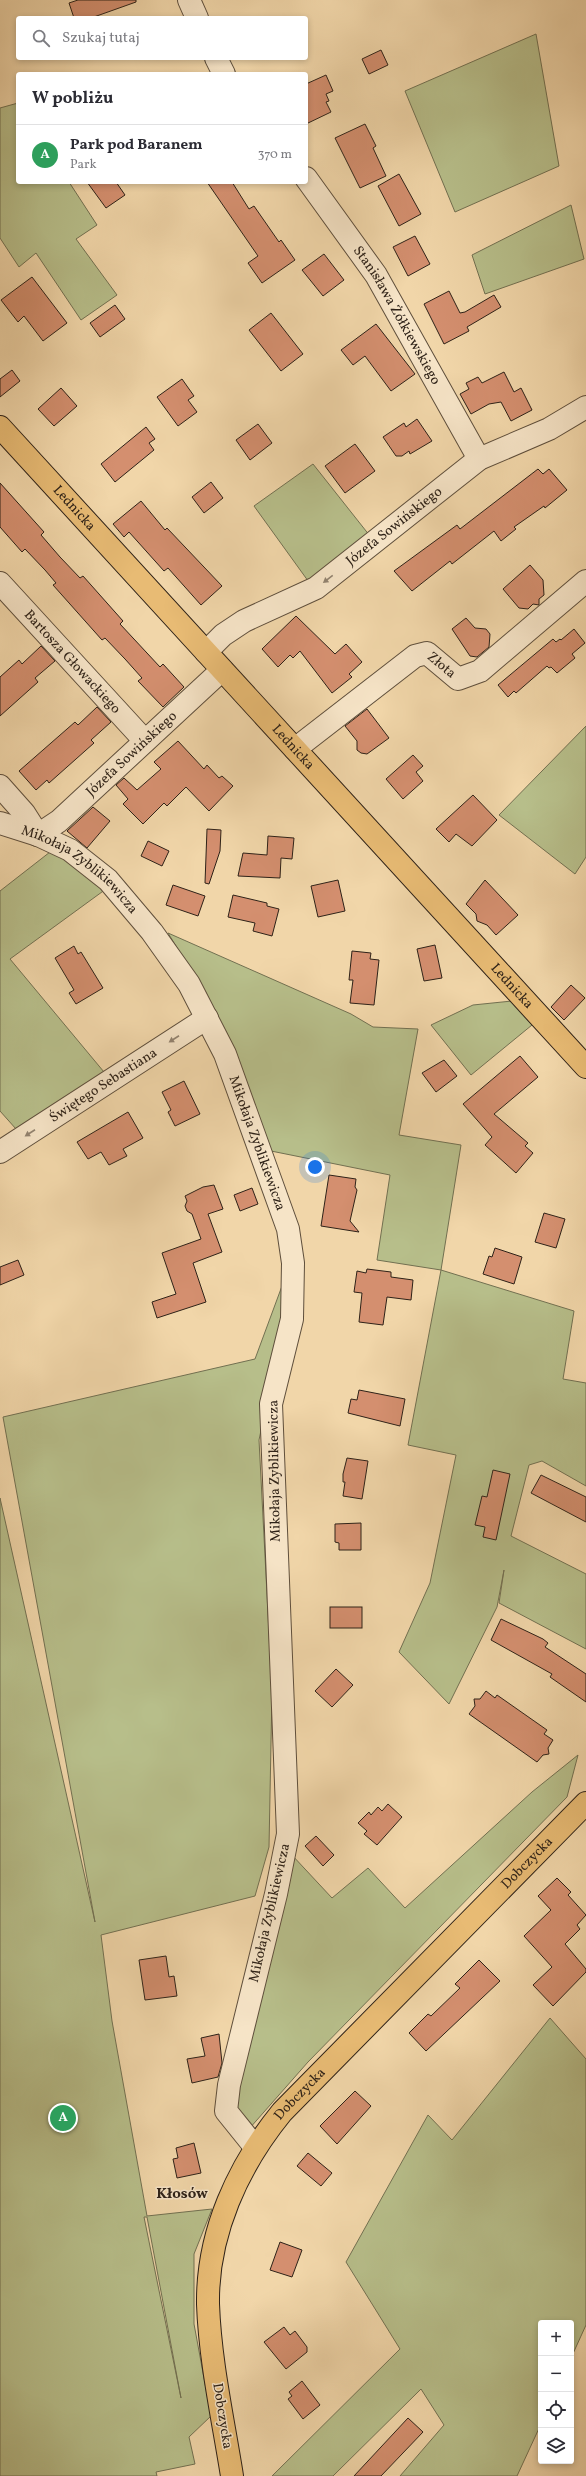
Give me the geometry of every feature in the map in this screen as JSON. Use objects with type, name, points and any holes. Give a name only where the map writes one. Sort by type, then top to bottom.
[{"type":"main road","name":"Lednicka","points":[[0,427],[586,1067]]},
{"type":"main road","name":"Dobczycka","points":[[232,2476],[213,2356],[209,2291],[213,2252],[220,2225],[234,2186],[255,2147],[282,2112],[586,1803]]},
{"type":"street","points":[[189,0],[196,16]]},
{"type":"street","points":[[217,60],[223,72]]},
{"type":"street","name":"Stanisława Żółkiewskiego","points":[[308,181],[376,275],[479,458]]},
{"type":"street","name":"Józefa Sowińskiego","points":[[206,652],[223,635],[244,621],[316,588],[479,458],[549,429],[586,407]]},
{"type":"street","name":"Złota","points":[[294,749],[416,656],[427,653],[458,679],[480,671],[586,581]]},
{"type":"street","name":"Bartosza Głowackiego","points":[[0,583],[145,741]]},
{"type":"street","name":"Józefa Sowińskiego","points":[[38,835],[59,821],[222,670]]},
{"type":"street","points":[[0,786],[24,813],[38,835]]},
{"type":"street","name":"Mikołaja Zyblikiewicza","points":[[0,822],[38,835],[70,850],[116,888],[152,932],[189,984],[225,1054],[288,1229],[293,1263],[292,1319],[271,1404],[288,1834],[276,1894],[230,2078],[226,2111],[255,2147]]},
{"type":"street","name":"Świętego Sebastiana","points":[[0,1152],[207,1018]]},
{"type":"green space","points":[[536,34],[559,166],[455,212],[405,91]]},
{"type":"green space","points":[[16,104],[16,184],[70,184],[97,225],[76,239],[117,295],[81,320],[36,253],[19,267],[0,238],[0,108]]},
{"type":"green space","points":[[571,205],[584,259],[485,294],[472,255]]},
{"type":"green space","points":[[313,464],[370,536],[311,585],[254,506]]},
{"type":"green space","points":[[586,726],[586,857],[575,874],[499,815]]},
{"type":"green space","points":[[50,852],[75,860],[106,889],[10,959],[104,1072],[16,1129],[0,1111],[0,891]]},
{"type":"green space","points":[[168,933],[351,1014],[373,1027],[418,1029],[399,1135],[461,1145],[441,1270],[377,1260],[390,1175],[271,1151],[204,992]]},
{"type":"green space","points":[[512,1001],[532,1025],[471,1075],[431,1025],[473,1005]]},
{"type":"green space","points":[[441,1270],[574,1311],[563,1379],[586,1383],[586,1486],[542,1461],[529,1465],[511,1536],[586,1574],[586,1649],[499,1603],[504,1570],[497,1607],[449,1704],[399,1652],[430,1583],[456,1455],[408,1445]]},
{"type":"green space","points":[[282,1286],[283,1326],[259,1440],[272,1691],[269,1847],[255,1896],[101,1935],[112,2021],[147,2216],[212,2209],[194,2254],[194,2324],[211,2416],[189,2437],[195,2464],[156,2472],[157,2476],[0,2476],[0,1498],[95,1922],[3,1417],[255,1359]],"holes":[[[144,2217],[147,2217],[181,2398]]]},
{"type":"green space","points":[[578,1755],[567,1797],[308,2062],[249,2129],[233,2103],[291,1854],[332,1898],[368,1868],[405,1908],[532,1792]]},
{"type":"green space","points":[[550,2018],[586,2059],[586,2325],[574,2351],[574,2320],[538,2320],[538,2430],[517,2476],[400,2476],[444,2425],[421,2389],[333,2476],[272,2476],[400,2349],[346,2262],[428,2115],[452,2140]]},
{"type":"building","points":[[78,0],[136,0],[136,2],[97,16],[73,16],[69,3]]},
{"type":"building","points":[[381,50],[388,65],[369,74],[362,59]]},
{"type":"building","points":[[326,75],[333,91],[326,94],[329,101],[326,102],[331,112],[308,123],[308,83]]},
{"type":"building","points":[[365,124],[376,146],[373,148],[386,176],[360,188],[335,138]]},
{"type":"building","points":[[399,174],[421,214],[399,226],[378,186]]},
{"type":"building","points":[[88,184],[117,184],[125,195],[106,208]]},
{"type":"building","points":[[208,184],[233,184],[249,209],[254,206],[279,242],[281,240],[295,260],[262,283],[248,263],[258,256]]},
{"type":"building","points":[[415,236],[430,264],[408,276],[393,247]]},
{"type":"building","points":[[324,254],[344,280],[323,296],[302,270]]},
{"type":"building","points":[[32,277],[67,323],[43,341],[24,316],[18,322],[1,300]]},
{"type":"building","points":[[449,291],[460,313],[465,312],[494,295],[501,307],[467,327],[469,331],[444,344],[424,304]]},
{"type":"building","points":[[115,305],[125,319],[100,337],[90,323]]},
{"type":"building","points":[[271,313],[303,354],[281,371],[249,330]]},
{"type":"building","points":[[376,324],[415,374],[391,391],[365,356],[353,365],[341,350]]},
{"type":"building","points":[[12,370],[20,381],[0,397],[0,379]]},
{"type":"building","points":[[504,372],[514,392],[521,388],[532,410],[511,421],[501,402],[489,404],[471,414],[460,394],[469,389],[466,383],[478,377],[482,383]]},
{"type":"building","points":[[182,379],[194,396],[188,400],[197,412],[178,426],[157,397]]},
{"type":"building","points":[[61,388],[77,406],[54,426],[38,409]]},
{"type":"building","points":[[417,419],[432,441],[410,454],[409,451],[402,456],[396,456],[383,437],[404,423],[406,427]]},
{"type":"building","points":[[258,424],[272,443],[250,460],[236,440]]},
{"type":"building","points":[[146,427],[155,439],[149,443],[154,450],[115,482],[101,464]]},
{"type":"building","points":[[355,444],[375,471],[345,493],[325,466]]},
{"type":"building","points":[[538,469],[543,474],[549,469],[567,490],[545,508],[544,506],[514,527],[516,529],[501,541],[494,531],[452,564],[450,561],[412,591],[394,571],[457,525],[460,529]]},
{"type":"building","points":[[211,482],[223,498],[204,513],[192,497]]},
{"type":"building","points":[[0,483],[44,532],[41,535],[60,557],[80,578],[83,576],[123,621],[120,624],[160,667],[163,664],[184,687],[163,707],[138,681],[142,678],[125,659],[105,638],[102,640],[53,585],[56,583],[45,570],[25,549],[22,552],[0,527]]},
{"type":"building","points":[[141,501],[165,530],[167,528],[222,586],[201,605],[168,568],[164,571],[129,532],[124,537],[113,524]]},
{"type":"building","points":[[530,565],[543,580],[544,595],[539,599],[539,605],[533,604],[528,609],[519,608],[503,589]]},
{"type":"building","points":[[296,616],[335,654],[346,644],[362,662],[349,674],[352,677],[332,693],[300,651],[293,658],[290,655],[278,667],[262,649]]},
{"type":"building","points":[[466,618],[475,628],[486,629],[490,634],[489,647],[477,657],[470,656],[452,629]]},
{"type":"building","points":[[574,629],[585,643],[572,654],[575,658],[557,673],[551,667],[549,668],[547,666],[516,693],[514,691],[508,697],[498,685],[553,639],[556,642],[560,639],[561,640]]},
{"type":"building","points":[[41,646],[55,661],[35,678],[38,682],[0,716],[0,677],[19,660],[22,664]]},
{"type":"building","points":[[97,707],[111,722],[91,740],[94,743],[49,783],[47,780],[36,790],[19,771],[75,722],[78,725]]},
{"type":"building","points":[[367,709],[389,738],[367,754],[361,753],[357,750],[357,741],[345,726]]},
{"type":"building","points":[[178,741],[204,769],[207,765],[219,778],[222,776],[233,786],[209,811],[186,787],[167,806],[164,803],[143,824],[123,804],[128,799],[116,785],[124,778],[137,790],[161,769],[154,762]]},
{"type":"building","points":[[413,755],[423,766],[416,772],[423,781],[403,799],[386,779]]},
{"type":"building","points":[[473,795],[497,820],[472,846],[456,834],[449,842],[436,829]]},
{"type":"building","points":[[93,807],[110,821],[87,848],[67,831]]},
{"type":"building","points":[[207,829],[221,830],[220,851],[209,884],[205,883]]},
{"type":"building","points":[[268,836],[294,838],[292,859],[281,858],[280,878],[238,876],[243,853],[267,855]]},
{"type":"building","points":[[148,841],[169,851],[162,866],[141,856]]},
{"type":"building","points":[[338,880],[345,911],[318,917],[311,886]]},
{"type":"building","points":[[485,880],[518,915],[496,935],[487,925],[477,921],[476,914],[466,904]]},
{"type":"building","points":[[173,885],[205,896],[198,916],[166,905]]},
{"type":"building","points":[[233,895],[267,903],[267,906],[279,909],[272,936],[253,931],[255,923],[228,917]]},
{"type":"building","points":[[435,945],[442,978],[424,981],[417,949]]},
{"type":"building","points":[[74,946],[78,954],[81,952],[103,988],[76,1004],[69,993],[74,990],[55,958]]},
{"type":"building","points":[[352,951],[371,953],[370,959],[379,960],[374,1005],[350,1003],[353,980],[349,980]]},
{"type":"building","points":[[571,985],[585,998],[564,1020],[551,1007]]},
{"type":"building","points":[[520,1056],[538,1077],[494,1114],[528,1143],[525,1146],[533,1153],[516,1173],[485,1145],[492,1137],[463,1104]]},
{"type":"building","points":[[444,1060],[457,1076],[436,1092],[422,1073]]},
{"type":"building","points":[[184,1081],[200,1114],[175,1126],[168,1112],[171,1110],[162,1092]]},
{"type":"building","points":[[128,1112],[143,1138],[123,1149],[127,1156],[109,1165],[101,1152],[88,1159],[77,1142]]},
{"type":"building","points":[[329,1175],[356,1179],[355,1187],[357,1190],[350,1221],[359,1232],[321,1226]]},
{"type":"building","points":[[214,1185],[223,1209],[208,1214],[222,1252],[193,1263],[206,1302],[157,1318],[152,1302],[176,1294],[162,1253],[201,1239],[192,1214],[187,1211],[185,1206],[187,1201],[185,1196],[203,1187]]},
{"type":"building","points":[[252,1188],[258,1204],[240,1211],[234,1195]]},
{"type":"building","points":[[544,1213],[565,1219],[556,1248],[535,1242]]},
{"type":"building","points":[[495,1248],[522,1257],[514,1284],[483,1274],[489,1256],[492,1257]]},
{"type":"building","points":[[18,1260],[24,1275],[0,1285],[0,1267]]},
{"type":"building","points":[[367,1269],[391,1272],[391,1277],[413,1280],[411,1300],[387,1297],[383,1325],[359,1322],[362,1293],[354,1292],[357,1271],[366,1273]]},
{"type":"building","points":[[359,1390],[405,1399],[400,1426],[348,1413],[351,1399],[357,1400]]},
{"type":"building","points":[[347,1458],[368,1461],[362,1499],[343,1496],[345,1482],[343,1482],[343,1474]]},
{"type":"building","points":[[493,1470],[510,1474],[496,1540],[483,1537],[485,1527],[475,1525],[482,1496],[487,1497]]},
{"type":"building","points":[[541,1475],[586,1497],[586,1522],[531,1493]]},
{"type":"building","points":[[361,1523],[361,1550],[339,1550],[339,1543],[335,1542],[335,1524]]},
{"type":"building","points":[[330,1607],[362,1607],[362,1628],[330,1628]]},
{"type":"building","points":[[501,1619],[543,1639],[548,1643],[545,1647],[586,1674],[586,1702],[550,1677],[552,1674],[491,1640]]},
{"type":"building","points":[[336,1669],[353,1685],[332,1707],[315,1691]]},
{"type":"building","points":[[486,1691],[495,1698],[497,1695],[547,1730],[544,1734],[553,1740],[548,1748],[549,1754],[543,1755],[537,1762],[469,1714],[475,1706],[474,1699],[480,1699]]},
{"type":"building","points":[[388,1804],[402,1817],[377,1845],[364,1834],[367,1831],[358,1823],[369,1812],[371,1815],[378,1807],[382,1811]]},
{"type":"building","points":[[316,1836],[334,1855],[323,1866],[305,1846]]},
{"type":"building","points":[[557,1878],[571,1892],[568,1895],[586,1915],[577,1925],[580,1929],[565,1944],[586,1969],[586,1972],[553,2006],[533,1985],[552,1967],[524,1936],[551,1910],[538,1896]]},
{"type":"building","points":[[166,1956],[169,1977],[174,1976],[177,1996],[145,2000],[139,1960]]},
{"type":"building","points":[[479,1960],[500,1981],[426,2051],[409,2033],[428,2014],[431,2016],[460,1988],[455,1984]]},
{"type":"building","points":[[219,2034],[222,2063],[218,2077],[192,2083],[187,2059],[205,2056],[201,2038]]},
{"type":"building","points":[[355,2091],[371,2106],[337,2144],[320,2126]]},
{"type":"building","points":[[194,2143],[201,2173],[177,2178],[173,2159],[178,2158],[176,2148]]},
{"type":"building","points":[[308,2153],[332,2173],[321,2186],[297,2166]]},
{"type":"building","points":[[280,2242],[302,2250],[292,2277],[270,2270]]},
{"type":"building","points":[[284,2327],[290,2335],[295,2331],[307,2347],[307,2352],[286,2369],[264,2342]]},
{"type":"building","points":[[302,2381],[320,2405],[303,2419],[288,2399],[292,2396],[289,2392]]},
{"type":"building","points":[[408,2418],[423,2432],[381,2476],[354,2476]]},
{"type":"place","name":"Park pod Baranem","points":[[63,2118]]},
{"type":"district","name":"Kłosów","points":[[182,2194]]}]
